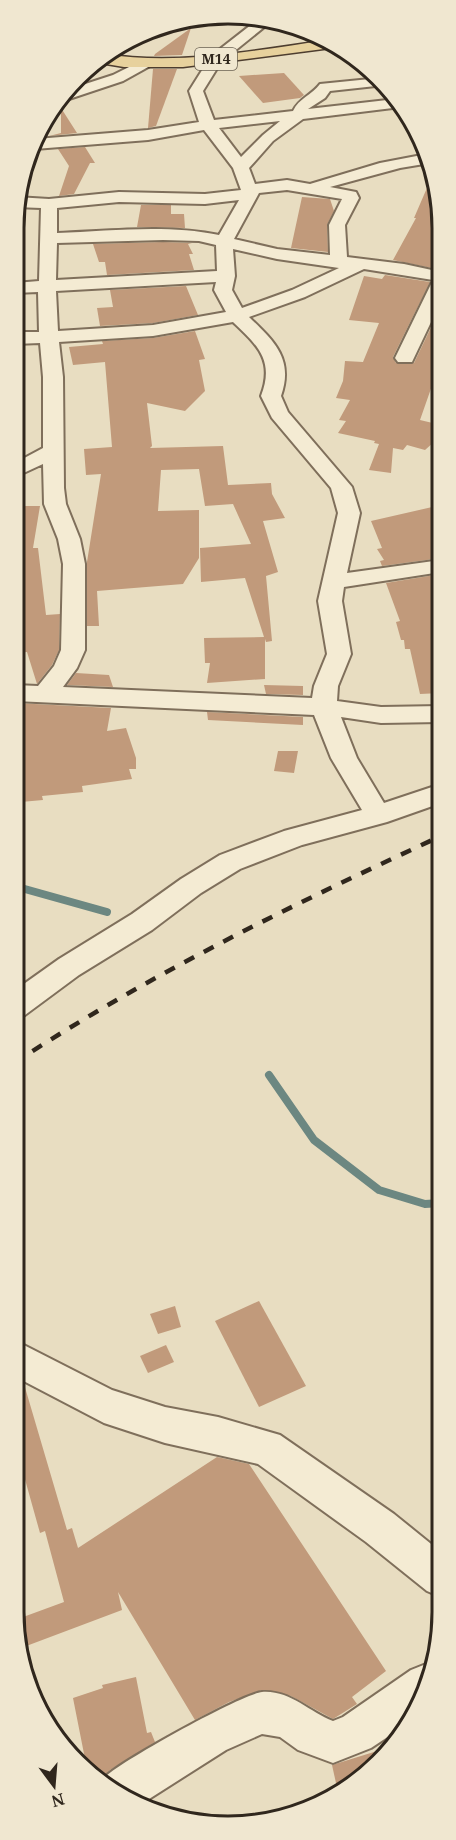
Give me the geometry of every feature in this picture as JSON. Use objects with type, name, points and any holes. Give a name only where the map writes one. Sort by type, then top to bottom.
[{"type":"main road","name":"M14","points":[[112,60],[145,63],[216,59],[319,46]]},
{"type":"street","points":[[257,26],[216,59],[196,91],[208,125],[241,167],[250,191],[224,241],[226,276],[223,290],[237,316],[272,353],[277,380],[271,396],[279,414],[341,487],[349,513],[330,601],[339,654],[326,686],[324,707],[345,758],[378,815]]},
{"type":"street","points":[[76,92],[118,78],[145,63]]},
{"type":"street","points":[[241,167],[268,138],[298,115],[303,105],[320,95],[325,87],[371,83]]},
{"type":"street","points":[[43,143],[148,135],[208,125],[391,105]]},
{"type":"street","points":[[308,188],[345,179],[384,165],[420,160]]},
{"type":"street","points":[[26,203],[49,204],[100,198],[173,200],[287,185],[351,196],[337,225],[339,263]]},
{"type":"street","points":[[45,694],[65,668],[73,650],[74,564],[69,539],[55,504],[53,377],[48,337],[49,204]]},
{"type":"street","points":[[48,238],[199,236],[277,254],[404,269],[432,277]]},
{"type":"street","points":[[24,338],[116,335],[188,326],[237,316],[309,289],[362,264]]},
{"type":"street","points":[[24,288],[226,276]]},
{"type":"street","points":[[405,358],[432,299]]},
{"type":"street","points":[[24,466],[54,450]]},
{"type":"street","points":[[333,582],[432,567]]},
{"type":"street","points":[[24,693],[324,707],[381,715],[432,715]]},
{"type":"street","points":[[24,1000],[69,967],[142,922],[191,885],[230,862],[294,838],[378,815],[432,796]]},
{"type":"street","points":[[24,1362],[104,1405],[165,1425],[218,1435],[267,1448],[381,1528],[432,1570]]},
{"type":"street","points":[[125,1789],[211,1735],[261,1713],[288,1719],[314,1735],[333,1742],[356,1733],[414,1694]]},
{"type":"building","points":[[191,28],[182,55],[154,56],[155,54]]},
{"type":"building","points":[[153,69],[177,69],[156,126],[148,128]]},
{"type":"building","points":[[284,73],[304,95],[300,98],[263,103],[239,76]]},
{"type":"building","points":[[62,110],[77,133],[49,136],[61,133]]},
{"type":"building","points":[[85,147],[95,163],[90,163],[74,194],[59,196],[69,166],[58,149]]},
{"type":"building","points":[[428,187],[432,228],[432,268],[393,260],[416,218],[414,218]]},
{"type":"building","points":[[302,197],[330,199],[334,211],[327,225],[328,252],[291,248]]},
{"type":"building","points":[[141,205],[171,205],[171,214],[184,214],[185,228],[137,227]]},
{"type":"building","points":[[192,243],[188,244],[193,254],[189,254],[194,270],[107,275],[105,262],[99,262],[93,244]]},
{"type":"building","points":[[385,275],[430,282],[393,357],[396,363],[414,363],[432,325],[432,386],[420,420],[432,423],[432,444],[425,450],[407,445],[403,450],[393,448],[391,473],[369,470],[379,444],[374,443],[375,441],[338,433],[346,421],[339,420],[350,400],[336,398],[343,381],[345,361],[363,362],[379,323],[349,320],[364,276],[382,279]]},
{"type":"building","points":[[186,286],[198,315],[153,323],[100,326],[97,308],[113,307],[110,290]]},
{"type":"building","points":[[195,331],[205,359],[199,360],[205,391],[185,411],[147,403],[152,446],[150,448],[223,446],[228,485],[271,483],[272,494],[285,518],[263,521],[278,572],[266,576],[272,641],[266,642],[265,639],[265,679],[207,683],[210,663],[205,663],[204,638],[264,637],[245,578],[201,582],[200,548],[251,544],[233,504],[205,506],[199,469],[161,470],[158,511],[199,510],[199,558],[183,584],[97,591],[99,626],[87,626],[87,562],[101,474],[86,475],[84,449],[112,447],[105,362],[73,365],[69,347]]},
{"type":"building","points":[[24,506],[40,506],[33,548],[38,548],[46,615],[60,614],[59,650],[52,665],[37,684],[27,652],[24,652]]},
{"type":"building","points":[[432,507],[432,559],[382,566],[380,561],[384,560],[377,549],[382,548],[371,521]]},
{"type":"building","points":[[432,575],[432,693],[420,694],[410,649],[405,649],[404,640],[401,640],[396,622],[400,621],[386,583]]},
{"type":"building","points":[[76,673],[109,675],[113,687],[67,685]]},
{"type":"building","points":[[264,685],[303,686],[303,695],[266,694]]},
{"type":"building","points":[[24,703],[111,708],[107,731],[126,728],[136,758],[136,769],[129,769],[132,779],[82,786],[83,792],[42,796],[43,800],[24,802]]},
{"type":"building","points":[[207,712],[303,717],[303,725],[208,720]]},
{"type":"building","points":[[278,751],[298,751],[294,773],[274,771]]},
{"type":"building","points":[[259,1301],[306,1386],[259,1407],[215,1321]]},
{"type":"building","points":[[175,1306],[181,1327],[158,1334],[150,1314]]},
{"type":"building","points":[[166,1345],[174,1362],[148,1373],[140,1356]]},
{"type":"building","points":[[24,1384],[67,1530],[72,1528],[78,1548],[217,1457],[249,1464],[386,1671],[352,1697],[357,1704],[333,1719],[291,1696],[262,1690],[229,1702],[195,1720],[118,1592],[122,1610],[27,1646],[24,1617],[64,1602],[45,1531],[40,1533],[24,1476]]},
{"type":"building","points":[[136,1677],[147,1733],[151,1732],[155,1742],[105,1775],[85,1756],[73,1698],[103,1688],[102,1685]]},
{"type":"building","points":[[376,1751],[363,1765],[336,1785],[332,1765]]},
{"type":"waterway","points":[[24,889],[107,912]]},
{"type":"waterway","points":[[269,1075],[314,1140],[379,1190],[425,1204],[432,1204]]},
{"type":"railway","points":[[24,1057],[65,1030],[170,970],[277,914],[432,840]]}]
